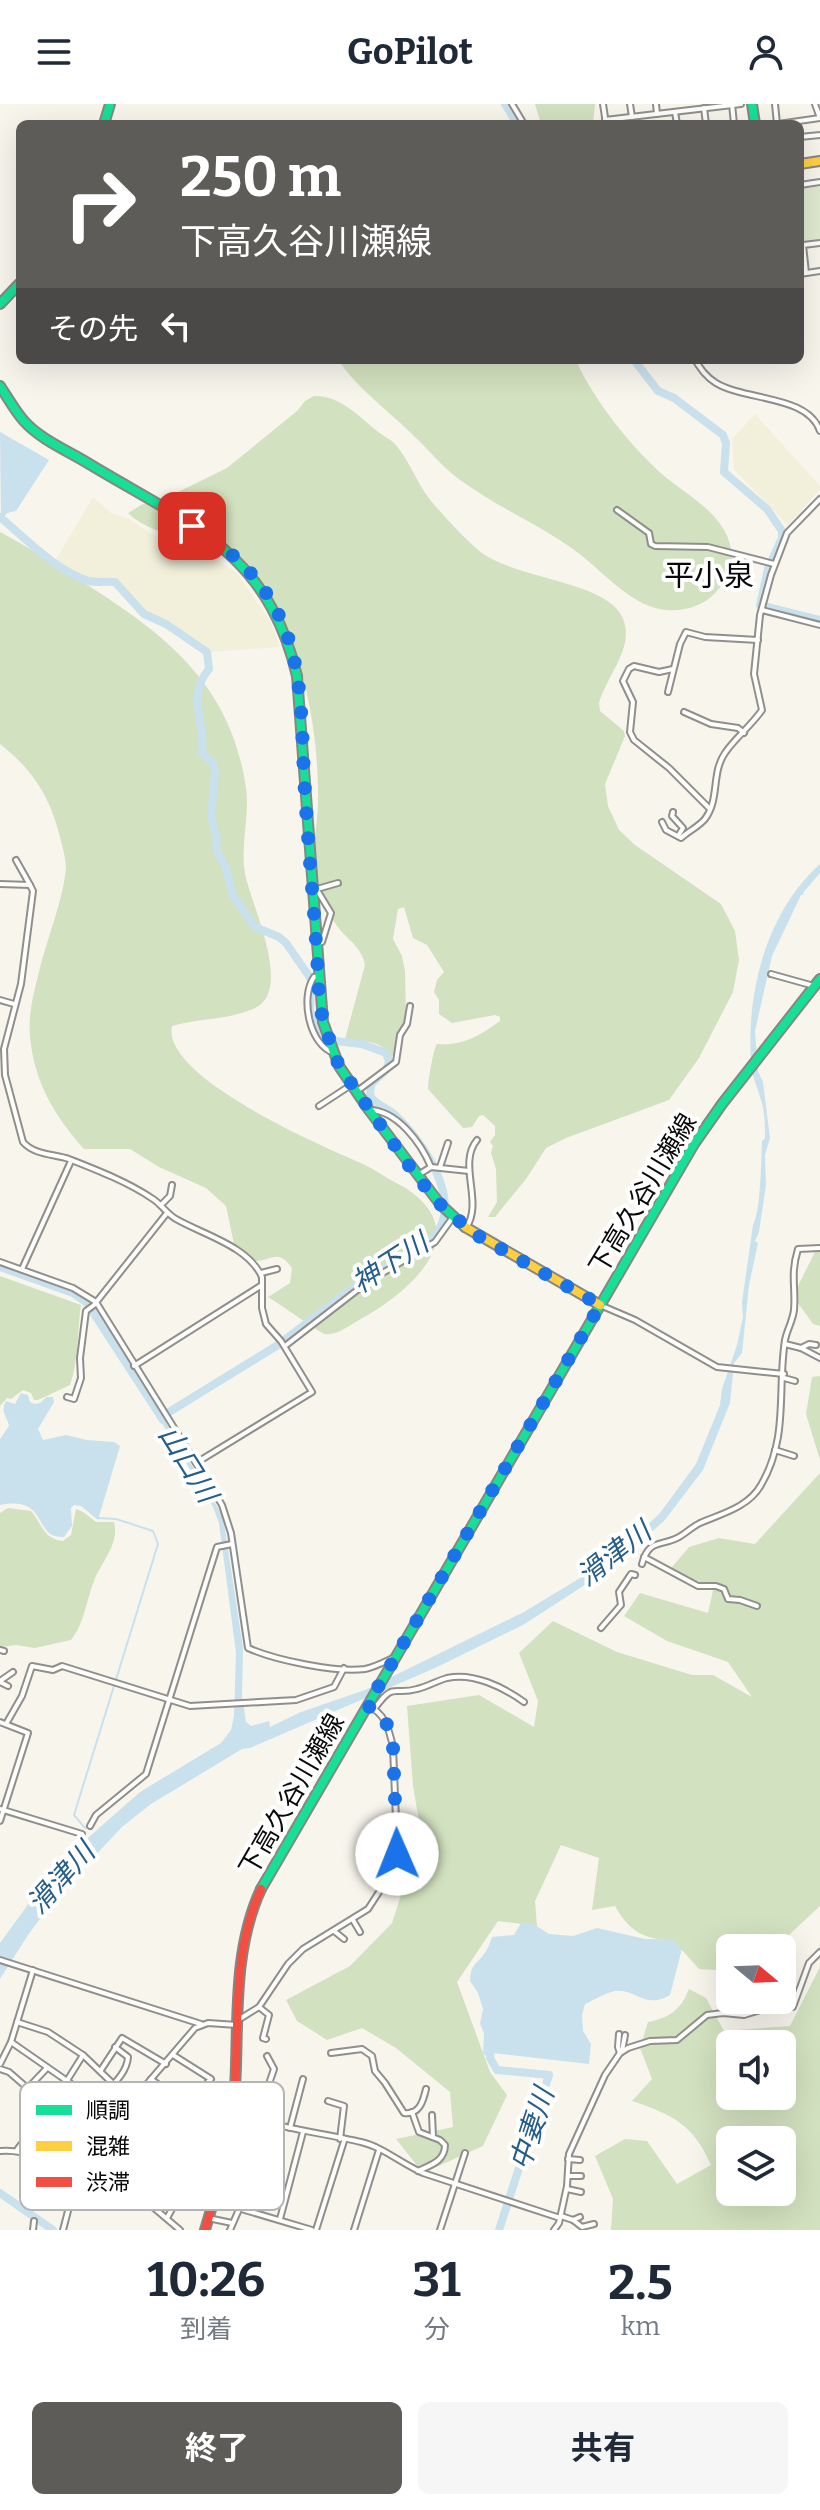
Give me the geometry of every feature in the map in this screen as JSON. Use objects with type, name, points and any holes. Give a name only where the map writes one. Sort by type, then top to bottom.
[{"type":"main road","points":[[0,304],[16,287]]},
{"type":"main road","points":[[0,386],[23,420],[44,438],[201,531],[229,551],[252,574],[276,608],[289,641],[297,676],[315,890],[313,980],[332,1050],[353,1089],[417,1177],[451,1215],[466,1228],[600,1305]]},
{"type":"main road","name":"下高久谷川瀬線","points":[[235,2082],[241,1956],[254,1904],[694,1144],[817,982]]},
{"type":"main road","name":"下高久谷川瀬線","points":[[205,2230],[210,2210]]},
{"type":"street","points":[[630,104],[632,117]]},
{"type":"street","points":[[656,104],[657,114]]},
{"type":"street","points":[[683,104],[684,111]]},
{"type":"street","points":[[616,120],[741,104]]},
{"type":"street","points":[[817,105],[820,118]]},
{"type":"street","points":[[704,108],[706,120]]},
{"type":"street","points":[[675,112],[676,120]]},
{"type":"street","points":[[640,116],[640,120]]},
{"type":"street","points":[[698,364],[717,384],[755,398],[799,408],[815,419],[820,431]]},
{"type":"street","points":[[662,822],[666,830],[681,838],[694,830],[714,803],[717,769],[724,753],[762,710],[754,674],[772,563],[787,533],[820,499]]},
{"type":"street","points":[[617,510],[649,533],[651,544],[655,546],[708,547],[772,563]]},
{"type":"street","points":[[763,607],[820,625]]},
{"type":"street","points":[[668,692],[686,632],[705,637],[758,640]]},
{"type":"street","points":[[673,669],[659,672],[634,666],[629,669],[623,681],[633,702],[630,732],[634,740],[669,768],[711,809]]},
{"type":"street","points":[[684,712],[711,724],[738,728],[744,733]]},
{"type":"street","points":[[673,812],[672,816],[683,828],[678,836]]},
{"type":"street","points":[[16,860],[33,891],[21,984],[2,1060],[23,1142],[31,1149],[71,1161],[133,1188],[161,1205],[167,1213],[227,1245],[261,1273],[263,1317],[312,1392],[196,1463]]},
{"type":"street","points":[[316,944],[322,942],[331,917],[315,890],[338,883]]},
{"type":"street","points":[[0,884],[30,885]]},
{"type":"street","points":[[771,974],[817,982]]},
{"type":"street","points":[[313,980],[308,1017],[323,1048],[332,1050]]},
{"type":"street","points":[[0,1000],[14,1004]]},
{"type":"street","points":[[319,1106],[396,1062],[399,1039],[407,1024],[410,1006]]},
{"type":"street","points":[[369,1110],[391,1116],[423,1150],[435,1168]]},
{"type":"street","points":[[466,1228],[472,1213],[469,1171],[477,1140]]},
{"type":"street","points":[[435,1168],[448,1143]]},
{"type":"street","points":[[22,1269],[71,1161]]},
{"type":"street","points":[[417,1177],[435,1168],[469,1171]]},
{"type":"street","points":[[161,1205],[170,1196],[172,1185]]},
{"type":"street","points":[[67,1397],[74,1399],[81,1383],[80,1358],[87,1310],[167,1213]]},
{"type":"street","points":[[283,1344],[362,1286],[435,1242],[451,1215]]},
{"type":"street","points":[[642,1564],[656,1543],[678,1538],[693,1526],[728,1512],[752,1497],[768,1472],[781,1427],[785,1344],[794,1311],[792,1284],[798,1249],[820,1248]]},
{"type":"street","points":[[0,1262],[83,1292],[95,1303],[222,1505],[232,1544],[248,1648],[300,1664],[344,1668],[366,1669],[396,1656]]},
{"type":"street","points":[[261,1273],[277,1269]]},
{"type":"street","points":[[134,1366],[262,1285]]},
{"type":"street","points":[[600,1305],[635,1320],[713,1365],[784,1376],[795,1381]]},
{"type":"street","points":[[785,1344],[820,1358]]},
{"type":"street","points":[[801,1348],[816,1345]]},
{"type":"street","points":[[775,1450],[794,1456]]},
{"type":"street","points":[[90,1826],[96,1815],[145,1777],[217,1547],[232,1544]]},
{"type":"street","points":[[644,1557],[695,1585],[716,1586],[725,1590],[727,1599],[757,1606]]},
{"type":"street","points":[[601,1628],[621,1605],[620,1589],[631,1574],[635,1575]]},
{"type":"street","points":[[6,1724],[22,1696],[32,1666],[53,1670],[62,1666],[190,1706],[296,1700],[331,1689],[344,1668]]},
{"type":"street","points":[[8,1686],[0,1682],[13,1672]]},
{"type":"street","points":[[0,1960],[201,2024],[238,2023],[259,2007],[295,1956],[363,1914],[374,1903],[392,1872],[397,1854],[393,1747],[382,1716],[370,1706],[396,1689],[413,1690],[455,1677],[486,1682],[524,1702]]},
{"type":"street","points":[[0,1722],[28,1733],[0,1821]]},
{"type":"street","points":[[2,1809],[82,1834]]},
{"type":"street","points":[[352,1920],[360,1932]]},
{"type":"street","points":[[333,1930],[344,1939]]},
{"type":"street","points":[[621,2052],[650,2041],[677,2040],[697,2021],[712,2014],[744,2015],[767,2008],[793,2007],[809,1963],[820,1952]]},
{"type":"street","points":[[21,2082],[0,2066],[11,2042],[33,1970]]},
{"type":"street","points":[[259,2007],[269,2015],[263,2038],[266,2039]]},
{"type":"street","points":[[17,2022],[48,2032],[83,2055],[111,2082]]},
{"type":"street","points":[[148,2082],[201,2024]]},
{"type":"street","points":[[554,2230],[566,2189],[568,2159],[598,2087],[621,2052],[622,2034]]},
{"type":"street","points":[[101,2070],[122,2038],[166,2064]]},
{"type":"street","points":[[11,2042],[70,2082]]},
{"type":"street","points":[[115,2047],[129,2059],[123,2074],[115,2082]]},
{"type":"street","points":[[331,2053],[363,2050],[372,2056],[375,2071],[404,2113],[412,2112],[422,2103],[426,2089]]},
{"type":"street","points":[[68,2080],[68,2075],[83,2055]]},
{"type":"street","points":[[173,2055],[211,2079],[208,2082]]},
{"type":"street","points":[[267,2056],[274,2069],[270,2082]]},
{"type":"street","points":[[34,2082],[47,2068]]},
{"type":"street","points":[[151,2079],[156,2082]]},
{"type":"street","points":[[290,2128],[303,2079]]},
{"type":"street","points":[[246,2210],[314,2230],[342,2140],[344,2106],[328,2101]]},
{"type":"street","points":[[412,2112],[419,2132],[443,2142],[445,2152],[439,2161],[418,2171]]},
{"type":"street","points":[[432,2115],[433,2137]]},
{"type":"street","points":[[284,2126],[361,2142],[418,2171],[508,2202],[573,2220],[582,2227],[594,2224]]},
{"type":"street","points":[[284,2204],[303,2132]]},
{"type":"street","points":[[17,2150],[20,2146]]},
{"type":"street","points":[[1,2150],[20,2151]]},
{"type":"street","points":[[354,2230],[379,2150]]},
{"type":"street","points":[[440,2230],[465,2153]]},
{"type":"street","points":[[568,2159],[580,2160]]},
{"type":"street","points":[[568,2176],[581,2176]]},
{"type":"street","points":[[566,2189],[581,2192]]},
{"type":"street","points":[[63,2230],[68,2210]]},
{"type":"street","points":[[158,2210],[180,2230]]},
{"type":"street","points":[[167,2218],[171,2210]]},
{"type":"street","points":[[230,2230],[237,2210]]},
{"type":"street","points":[[280,2219],[282,2210]]},
{"type":"street","points":[[573,2220],[580,2217]]},
{"type":"street","points":[[208,2218],[232,2223]]},
{"type":"street","points":[[33,2230],[34,2221]]},
{"type":"shaded area","points":[[755,414],[820,486],[788,525],[734,470],[732,439]]},
{"type":"shaded area","points":[[93,497],[111,513],[127,518],[163,541],[195,546],[236,572],[271,622],[280,647],[210,652],[207,647],[157,617],[143,613],[122,587],[105,579],[88,580],[55,561]]},
{"type":"green space","points":[[535,104],[595,104],[593,120],[540,120]]},
{"type":"green space","points":[[820,185],[820,240],[804,242],[804,187]]},
{"type":"green space","points":[[341,364],[578,364],[602,406],[626,437],[651,464],[704,507],[721,526],[732,555],[727,577],[710,598],[688,608],[663,610],[644,604],[563,542],[456,477]]},
{"type":"green space","points":[[314,396],[342,403],[394,443],[431,501],[459,532],[491,559],[593,593],[620,613],[625,624],[624,647],[599,703],[600,711],[624,731],[625,736],[605,784],[608,806],[619,830],[635,845],[721,904],[735,931],[739,960],[733,992],[699,1058],[669,1100],[546,1148],[495,1217],[488,1217],[497,1202],[496,1169],[490,1142],[495,1135],[495,1126],[483,1115],[472,1127],[463,1128],[428,1089],[437,1044],[470,1039],[500,1021],[500,1017],[495,1015],[452,1023],[439,1014],[439,1000],[434,992],[437,980],[444,972],[427,945],[413,938],[404,907],[398,909],[393,939],[402,956],[405,971],[406,1018],[397,1035],[396,1053],[391,1057],[377,1044],[345,1039],[365,965],[359,950],[341,931],[317,889],[314,858],[318,775],[315,744],[304,684],[284,626],[269,599],[238,563],[155,529],[128,513],[227,468]]},
{"type":"green space","points":[[0,532],[109,599],[164,640],[208,689],[225,718],[238,751],[246,788],[245,873],[266,945],[271,984],[266,998],[255,1008],[235,1015],[172,1026],[175,1046],[191,1067],[248,1107],[404,1187],[425,1205],[435,1224],[436,1242],[428,1261],[415,1278],[379,1308],[338,1332],[321,1332],[268,1297],[290,1283],[292,1268],[278,1257],[252,1261],[234,1244],[226,1206],[206,1188],[159,1167],[130,1149],[84,1149],[63,1123],[41,1083],[32,1053],[30,1013],[66,866],[58,829],[41,788],[23,765],[0,744]]},
{"type":"green space","points":[[817,1248],[820,1249],[820,1326],[813,1324],[793,1296]]},
{"type":"green space","points":[[0,1276],[81,1305],[70,1385],[38,1400],[23,1390],[11,1399],[7,1398],[0,1406]]},
{"type":"green space","points":[[820,1376],[820,1460],[806,1414],[812,1377]]},
{"type":"green space","points":[[820,1473],[820,1906],[790,1934],[716,1934],[716,1970],[699,1969],[673,1940],[638,1932],[615,1906],[592,1910],[599,1858],[561,1845],[535,1901],[537,1926],[498,1921],[457,1982],[490,2072],[507,2095],[483,2146],[423,2173],[396,2139],[453,2127],[450,2092],[396,2048],[362,2028],[327,2040],[297,2021],[286,2000],[350,1966],[392,1923],[421,1833],[413,1786],[407,1706],[479,1695],[534,1727],[538,1701],[519,1653],[553,1621],[617,1652],[692,1675],[713,1675],[752,1697],[728,1662],[667,1641],[624,1616],[640,1593],[708,1613],[714,1586],[668,1572],[689,1547],[719,1538],[755,1544]]},
{"type":"green space","points":[[8,1508],[31,1511],[47,1534],[63,1541],[71,1535],[76,1509],[96,1522],[114,1522],[112,1545],[71,1640],[35,1648],[16,1645],[0,1647],[0,1513]]},
{"type":"green space","points":[[820,1967],[820,2230],[611,2230],[613,2199],[595,2156],[625,2139],[647,2141],[677,2184],[711,2165],[689,2130],[659,2111],[632,2101],[652,2079],[640,2048],[648,2022],[673,2012],[689,1989],[706,1998],[723,2030],[716,2030],[716,2110],[796,2110],[796,2030],[737,2030],[790,2026]]},
{"type":"water","points":[[0,432],[49,460],[16,511],[7,513],[1,521]]},
{"type":"water","name":"滑津川","points":[[820,864],[820,873],[801,895],[772,956],[755,1031],[758,1071],[763,1082],[770,1138],[765,1155],[766,1185],[755,1241],[758,1243],[749,1285],[742,1353],[734,1363],[730,1403],[703,1470],[664,1521],[611,1568],[523,1625],[435,1668],[242,1749],[151,1804],[122,1827],[57,1896],[0,1979],[0,1943],[72,1852],[140,1792],[221,1743],[231,1730],[236,1653],[219,1523],[213,1507],[160,1420],[163,1418],[223,1516],[243,1648],[242,1696],[246,1722],[251,1726],[269,1721],[270,1727],[301,1712],[365,1690],[524,1612],[590,1572],[624,1547],[660,1513],[696,1464],[720,1405],[722,1389],[737,1345],[759,1197],[762,1141],[765,1138],[763,1109],[752,1071],[750,1043],[755,987],[772,932],[785,907]]},
{"type":"water","points":[[21,1393],[28,1395],[30,1402],[35,1404],[46,1397],[53,1397],[54,1402],[38,1429],[43,1440],[66,1435],[114,1442],[120,1446],[98,1520],[81,1506],[74,1505],[71,1508],[72,1526],[64,1537],[54,1536],[48,1531],[27,1506],[0,1505],[0,1439],[9,1426],[4,1408],[6,1401],[15,1404]]},
{"type":"water","points":[[521,1923],[532,1923],[549,1934],[573,1936],[597,1928],[645,1939],[672,1939],[682,1949],[670,1995],[647,2000],[629,1992],[615,1991],[585,2004],[583,2031],[591,2044],[589,2064],[493,2053],[486,2056],[480,2024],[483,2009],[470,1981],[472,1970],[492,1937],[514,1935]]},
{"type":"waterway","points":[[505,104],[515,120]]},
{"type":"waterway","points":[[637,364],[658,391],[674,398],[723,435],[726,443],[724,472],[767,509],[782,531],[782,538],[768,569],[760,605],[820,620]]},
{"type":"waterway","name":"神下川","points":[[0,517],[65,570],[89,581],[115,582],[144,614],[166,624],[207,652],[209,669],[202,679],[198,700],[202,753],[213,763],[215,772],[211,816],[216,849],[226,868],[233,896],[255,927],[286,943],[311,979],[310,1011],[322,1035]]},
{"type":"waterway","name":"神下川","points":[[161,1417],[278,1345],[350,1290],[433,1238],[442,1223],[445,1207],[443,1190],[427,1155],[405,1125],[370,1096],[371,1084],[387,1069],[389,1061],[386,1053],[362,1044],[335,1041]]},
{"type":"waterway","name":"山口川","points":[[0,1267],[73,1293],[87,1303],[163,1420]]},
{"type":"waterway","name":"滑津川","points":[[85,1828],[74,1815],[158,1544],[153,1531],[116,1519],[98,1518]]},
{"type":"waterway","name":"中妻川","points":[[491,2048],[490,2058],[497,2070],[549,2075],[499,2230]]},
{"type":"waterway","name":"中妻川","points":[[0,2193],[20,2207]]},
{"type":"waterway","name":"中妻川","points":[[24,2210],[53,2230]]},
{"type":"traffic: fast","points":[[105,120],[110,104]]},
{"type":"traffic: fast","points":[[752,104],[754,120]]},
{"type":"traffic: fast","points":[[0,304],[16,287]]},
{"type":"traffic: fast","points":[[0,386],[30,427],[190,523],[244,569],[266,598],[284,633],[297,676],[323,1022],[339,1066],[369,1110],[440,1204],[465,1227]]},
{"type":"traffic: fast","points":[[261,1889],[694,1144],[820,979]]},
{"type":"traffic: slow","points":[[804,163],[820,161]]},
{"type":"traffic: slow","points":[[465,1227],[600,1305]]},
{"type":"traffic: jam","points":[[236,2082],[240,1968],[251,1915],[261,1889]]},
{"type":"traffic: jam","points":[[205,2230],[210,2210]]},
{"type":"district","name":"平小泉","points":[[709,576]]},
{"type":"route","points":[[192,526],[229,551],[252,574],[276,608],[289,641],[297,676],[319,994],[323,1022],[339,1066],[417,1177],[453,1217],[481,1238],[600,1305],[367,1706],[380,1712],[393,1747],[397,1854]]}]
